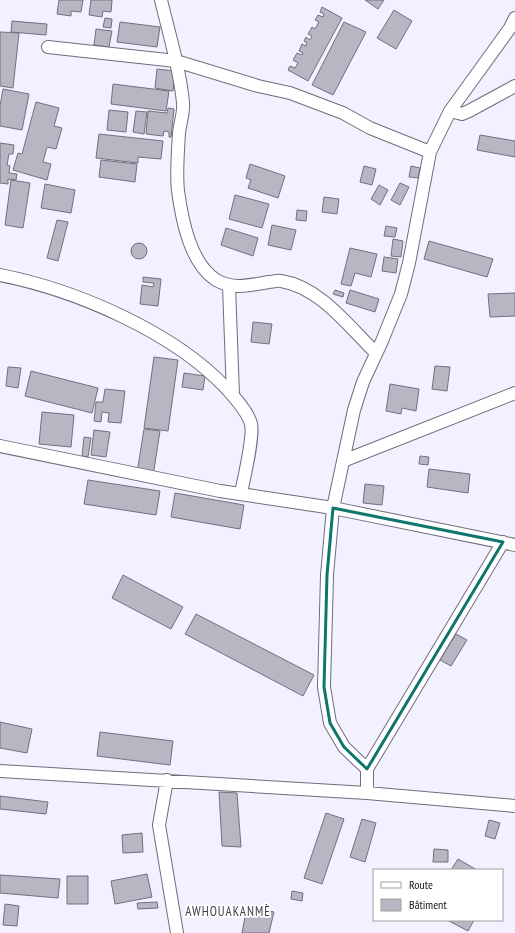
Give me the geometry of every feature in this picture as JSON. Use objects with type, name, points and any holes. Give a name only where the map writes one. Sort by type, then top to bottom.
[{"type":"street","points":[[161,0],[176,61],[184,105],[179,131],[178,190],[191,249],[201,266],[216,279],[229,286],[240,287],[280,281],[314,295],[336,313],[376,353]]},
{"type":"street","points":[[367,769],[344,747],[330,723],[324,687],[327,575],[333,508],[354,410],[363,382],[401,294],[409,263],[430,152],[450,111],[510,28],[515,18]]},
{"type":"street","points":[[48,47],[176,61],[258,86],[302,96],[430,152]]},
{"type":"street","points":[[450,111],[462,114],[515,86]]},
{"type":"street","points":[[0,275],[49,287],[111,311],[162,338],[212,373],[233,395],[251,424],[242,493]]},
{"type":"street","points":[[229,286],[233,395]]},
{"type":"street","points":[[343,461],[515,393]]},
{"type":"street","points":[[0,446],[220,491],[242,493],[333,508],[515,545]]},
{"type":"street","points":[[367,793],[367,769],[503,542]]},
{"type":"street","points":[[0,771],[367,793],[515,806]]},
{"type":"street","points":[[167,780],[159,825],[177,933]]},
{"type":"highlighted area","points":[[333,508],[503,542],[367,769],[344,747],[330,723],[324,687],[327,575]]},
{"type":"building","points":[[59,0],[83,0],[81,12],[71,11],[71,16],[57,14]]},
{"type":"building","points":[[91,0],[112,0],[111,12],[103,11],[102,17],[89,15]]},
{"type":"building","points":[[365,0],[384,0],[378,9]]},
{"type":"building","points":[[322,7],[342,18],[308,81],[288,70],[290,66],[295,68],[298,63],[293,60],[297,53],[302,55],[303,53],[299,51],[302,44],[306,46],[307,43],[304,41],[306,37],[310,40],[312,36],[308,34],[312,27],[315,29],[319,22],[315,20],[318,15],[323,17],[324,14],[320,12]]},
{"type":"building","points":[[394,10],[412,21],[396,49],[377,38]]},
{"type":"building","points":[[105,18],[112,19],[111,28],[103,27]]},
{"type":"building","points":[[12,21],[47,24],[46,35],[11,32]]},
{"type":"building","points":[[120,22],[160,27],[157,47],[117,42]]},
{"type":"building","points":[[344,22],[366,32],[333,95],[312,85]]},
{"type":"building","points":[[96,29],[112,31],[109,47],[94,45]]},
{"type":"building","points":[[0,32],[19,33],[13,88],[0,86]]},
{"type":"building","points":[[157,69],[175,71],[173,91],[155,88]]},
{"type":"building","points":[[113,84],[169,91],[166,111],[111,104]]},
{"type":"building","points":[[3,89],[29,94],[22,130],[0,126],[0,106]]},
{"type":"building","points":[[36,102],[59,108],[54,126],[62,128],[56,149],[47,147],[43,162],[51,164],[47,180],[13,170],[18,153],[22,154]]},
{"type":"building","points":[[168,108],[174,109],[171,137],[169,137],[169,132],[164,131],[163,136],[146,134],[148,111],[167,113]]},
{"type":"building","points":[[109,110],[128,112],[126,132],[107,130]]},
{"type":"building","points":[[136,111],[147,112],[144,134],[133,132]]},
{"type":"building","points":[[99,134],[163,141],[161,159],[138,157],[138,163],[96,158]]},
{"type":"building","points":[[480,135],[515,141],[515,157],[477,150]]},
{"type":"building","points":[[0,143],[14,145],[13,154],[9,154],[7,165],[10,166],[9,173],[17,174],[16,180],[8,179],[8,184],[0,183]]},
{"type":"building","points":[[101,160],[137,164],[135,182],[99,177]]},
{"type":"building","points":[[250,164],[285,176],[278,198],[248,188],[251,180],[246,178]]},
{"type":"building","points":[[364,166],[376,169],[372,185],[360,182]]},
{"type":"building","points":[[411,166],[420,168],[418,178],[409,177]]},
{"type":"building","points":[[11,180],[30,183],[23,228],[5,225]]},
{"type":"building","points":[[400,183],[409,187],[400,205],[391,200]]},
{"type":"building","points":[[45,184],[75,190],[71,213],[41,208]]},
{"type":"building","points":[[379,185],[388,190],[380,205],[371,199]]},
{"type":"building","points":[[235,195],[269,204],[262,228],[229,219]]},
{"type":"building","points":[[324,197],[339,199],[337,214],[322,212]]},
{"type":"building","points":[[297,210],[307,211],[306,221],[296,220]]},
{"type":"building","points":[[57,220],[68,222],[58,261],[47,258]]},
{"type":"building","points":[[272,225],[296,230],[291,250],[268,245]]},
{"type":"building","points":[[386,226],[397,228],[395,237],[384,236]]},
{"type":"building","points":[[226,228],[258,238],[253,256],[221,245]]},
{"type":"building","points":[[393,239],[403,241],[401,257],[391,256]]},
{"type":"building","points":[[429,241],[493,259],[487,277],[424,259]]},
{"type":"building","points":[[139,243],[145,245],[147,251],[145,257],[139,259],[133,257],[131,251],[133,245]]},
{"type":"building","points":[[350,248],[377,254],[371,277],[355,273],[351,286],[341,284]]},
{"type":"building","points":[[384,257],[398,259],[396,273],[382,271]]},
{"type":"building","points":[[143,277],[161,279],[158,306],[140,304],[142,285],[153,287],[154,283],[143,282]]},
{"type":"building","points":[[335,290],[344,293],[343,297],[333,294]]},
{"type":"building","points":[[350,290],[379,299],[375,312],[346,303]]},
{"type":"building","points":[[515,293],[515,316],[490,317],[488,294]]},
{"type":"building","points":[[253,322],[272,324],[269,344],[251,342]]},
{"type":"building","points":[[154,357],[178,360],[168,431],[144,428]]},
{"type":"building","points":[[435,366],[450,367],[447,391],[432,389]]},
{"type":"building","points":[[8,367],[21,368],[18,388],[6,386]]},
{"type":"building","points":[[31,371],[98,388],[92,413],[25,396]]},
{"type":"building","points":[[184,373],[205,376],[203,390],[182,387]]},
{"type":"building","points":[[390,384],[419,389],[416,411],[402,408],[401,414],[386,411]]},
{"type":"building","points":[[105,389],[125,391],[121,423],[108,422],[109,413],[102,412],[101,422],[94,421],[96,402],[103,402]]},
{"type":"building","points":[[42,412],[74,415],[71,447],[39,444]]},
{"type":"building","points":[[144,429],[160,431],[153,476],[137,473]]},
{"type":"building","points":[[94,430],[110,432],[106,457],[91,455]]},
{"type":"building","points":[[84,437],[91,438],[88,457],[82,456]]},
{"type":"building","points":[[420,456],[429,457],[428,465],[419,464]]},
{"type":"building","points":[[429,469],[470,474],[468,493],[427,487]]},
{"type":"building","points":[[88,480],[160,491],[156,515],[84,504]]},
{"type":"building","points":[[365,484],[384,486],[382,505],[363,503]]},
{"type":"building","points":[[175,493],[244,505],[240,529],[171,517]]},
{"type":"building","points":[[123,575],[183,607],[171,629],[112,598]]},
{"type":"building","points":[[196,614],[314,675],[303,696],[185,634]]},
{"type":"building","points":[[456,634],[467,640],[451,666],[440,660]]},
{"type":"building","points":[[0,722],[32,729],[27,753],[0,748]]},
{"type":"building","points":[[100,732],[173,741],[170,765],[97,756]]},
{"type":"building","points":[[219,792],[237,793],[241,847],[222,846]]},
{"type":"building","points":[[0,796],[48,802],[46,814],[0,809]]},
{"type":"building","points":[[326,813],[344,819],[322,884],[304,878]]},
{"type":"building","points":[[362,819],[376,823],[365,862],[350,857]]},
{"type":"building","points":[[489,820],[500,823],[495,839],[485,836]]},
{"type":"building","points":[[142,833],[143,852],[123,853],[122,835]]},
{"type":"building","points":[[434,849],[448,850],[448,862],[433,862]]},
{"type":"building","points":[[458,859],[475,869],[452,869]]},
{"type":"building","points":[[147,874],[152,897],[115,904],[111,881]]},
{"type":"building","points":[[0,875],[60,879],[58,898],[0,893]]},
{"type":"building","points":[[67,876],[88,876],[88,904],[67,904]]},
{"type":"building","points":[[292,891],[303,893],[302,901],[291,899]]},
{"type":"building","points":[[157,902],[158,908],[138,909],[137,903]]},
{"type":"building","points":[[5,904],[19,906],[17,926],[3,925]]},
{"type":"building","points":[[247,906],[274,912],[269,933],[242,933]]},
{"type":"building","points":[[449,921],[473,921],[468,931]]},
{"type":"district","name":"AWHOUAKANMÈ","points":[[228,911]]}]
